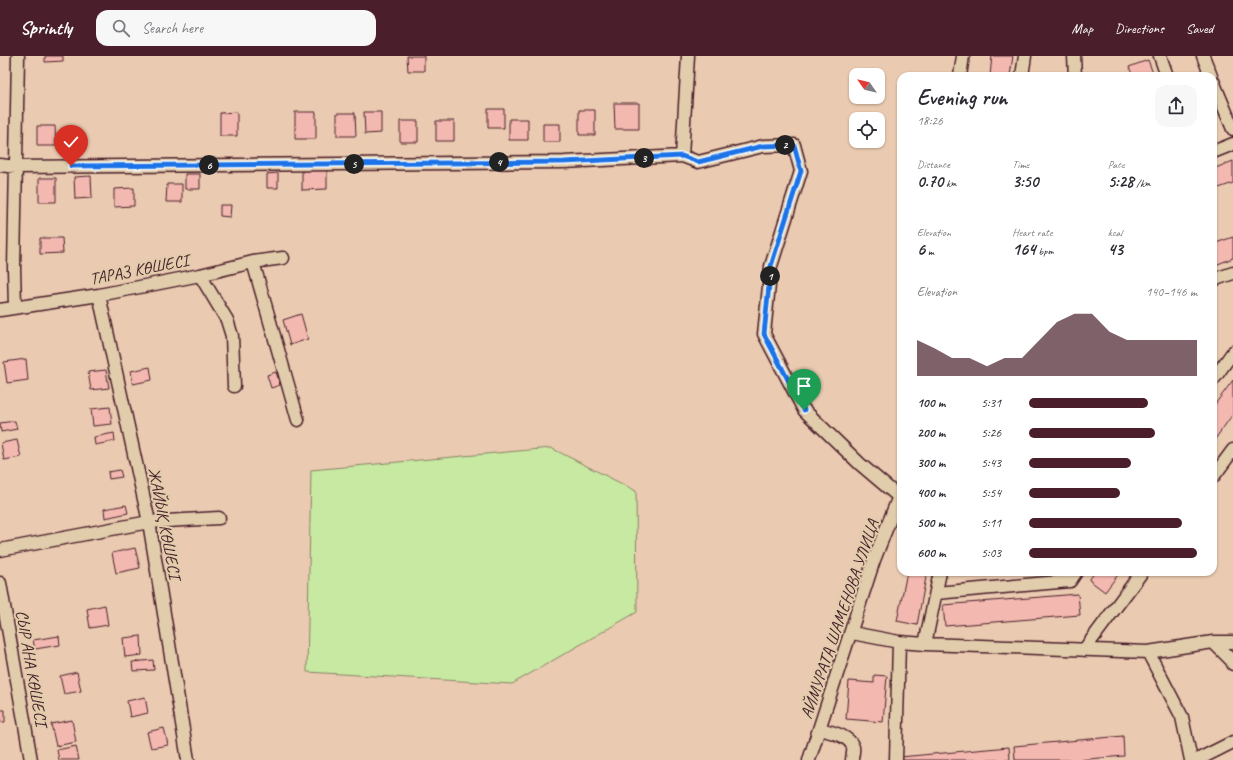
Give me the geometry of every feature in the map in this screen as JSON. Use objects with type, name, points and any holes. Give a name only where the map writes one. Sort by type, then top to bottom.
[{"type":"street","points":[[15,307],[14,268],[18,56]]},
{"type":"street","points":[[682,156],[688,56]]},
{"type":"street","points":[[961,72],[963,56]]},
{"type":"street","points":[[1023,72],[1025,56]]},
{"type":"street","points":[[1074,56],[1075,72]]},
{"type":"street","points":[[1160,56],[1166,72]]},
{"type":"street","points":[[1202,56],[1209,72]]},
{"type":"street","points":[[1217,91],[1233,129]]},
{"type":"street","points":[[1217,150],[1233,144]]},
{"type":"street","points":[[0,165],[16,167],[564,162],[682,156],[698,162],[763,146],[794,145],[801,171],[771,266],[764,334],[804,410],[860,464],[897,493]]},
{"type":"street","name":"ТАРАЗ КӨШЕСІ","points":[[0,310],[99,295],[200,275],[254,262],[282,258]]},
{"type":"street","points":[[254,262],[298,420]]},
{"type":"street","points":[[1217,279],[1233,273]]},
{"type":"street","points":[[200,275],[227,320],[232,336],[234,386]]},
{"type":"street","name":"ЖАЙЫҚ КӨШЕСІ","points":[[99,295],[149,522],[188,760]]},
{"type":"street","points":[[1217,374],[1233,352]]},
{"type":"street","points":[[1217,472],[1233,450]]},
{"type":"street","name":"АЙМУРАТА ШАМЕНОВА УЛИЦА","points":[[809,760],[852,633],[874,560],[897,502]]},
{"type":"street","points":[[0,550],[149,522],[219,518]]},
{"type":"street","points":[[925,644],[939,576]]},
{"type":"street","points":[[936,592],[1047,577],[1070,581],[1073,576]]},
{"type":"street","points":[[1084,650],[1139,576]]},
{"type":"street","name":"СЫР АНА КӨШЕСІ","points":[[0,583],[31,760]]},
{"type":"street","points":[[852,633],[899,642],[925,644],[1148,652],[1213,642],[1233,642]]},
{"type":"street","points":[[896,760],[899,642]]},
{"type":"street","points":[[1213,642],[1232,661],[1233,664]]},
{"type":"street","points":[[1148,652],[1182,717],[1191,760]]},
{"type":"street","points":[[820,729],[842,736],[850,742],[854,748],[852,760]]},
{"type":"street","points":[[1197,760],[1233,742]]},
{"type":"green space","points":[[551,448],[636,491],[637,612],[512,684],[307,672],[311,470]]},
{"type":"building","points":[[45,56],[63,56],[63,61],[45,62]]},
{"type":"building","points":[[407,56],[424,56],[424,71],[408,71]]},
{"type":"building","points":[[992,56],[1013,56],[1011,72],[990,72]]},
{"type":"building","points":[[1148,60],[1152,72],[1131,72],[1129,67]]},
{"type":"building","points":[[614,103],[639,103],[639,129],[615,129]]},
{"type":"building","points":[[488,109],[504,109],[504,128],[488,128]]},
{"type":"building","points":[[579,110],[595,110],[595,135],[579,135]]},
{"type":"building","points":[[237,112],[237,136],[220,136],[220,113]]},
{"type":"building","points":[[295,112],[316,112],[316,139],[295,139]]},
{"type":"building","points":[[364,112],[381,112],[381,133],[365,134]]},
{"type":"building","points":[[337,113],[355,113],[356,136],[337,136]]},
{"type":"building","points":[[509,119],[528,119],[528,140],[509,140]]},
{"type":"building","points":[[400,121],[418,121],[418,142],[400,142]]},
{"type":"building","points":[[436,121],[454,121],[454,141],[436,141]]},
{"type":"building","points":[[543,124],[560,124],[560,142],[543,142]]},
{"type":"building","points":[[37,126],[55,126],[56,146],[37,146]]},
{"type":"building","points":[[1233,161],[1233,183],[1217,189],[1217,167]]},
{"type":"building","points":[[302,170],[327,170],[327,189],[302,190]]},
{"type":"building","points":[[278,173],[278,188],[267,188],[267,174]]},
{"type":"building","points":[[185,174],[200,174],[200,189],[185,189]]},
{"type":"building","points":[[91,176],[92,198],[75,199],[74,177]]},
{"type":"building","points":[[39,178],[56,178],[56,202],[39,202]]},
{"type":"building","points":[[167,184],[182,184],[182,202],[166,202]]},
{"type":"building","points":[[134,188],[134,206],[114,207],[114,189]]},
{"type":"building","points":[[220,205],[231,205],[230,217],[220,216]]},
{"type":"building","points":[[1233,237],[1233,258],[1217,264],[1217,243]]},
{"type":"building","points":[[40,238],[62,238],[63,253],[40,254]]},
{"type":"building","points":[[301,314],[308,339],[290,345],[283,320]]},
{"type":"building","points":[[26,359],[28,380],[7,383],[4,362]]},
{"type":"building","points":[[150,367],[152,380],[133,384],[131,371]]},
{"type":"building","points":[[106,370],[109,388],[91,390],[88,372]]},
{"type":"building","points":[[276,372],[280,385],[271,388],[267,375]]},
{"type":"building","points":[[1233,380],[1233,414],[1217,436],[1217,402]]},
{"type":"building","points":[[110,407],[112,424],[93,426],[91,409]]},
{"type":"building","points":[[15,421],[17,429],[1,432],[0,423]]},
{"type":"building","points":[[114,433],[115,441],[95,445],[94,437]]},
{"type":"building","points":[[17,440],[21,457],[4,460],[1,443]]},
{"type":"building","points":[[120,470],[122,477],[109,479],[108,472]]},
{"type":"building","points":[[126,505],[128,513],[105,518],[104,509]]},
{"type":"building","points":[[135,548],[140,568],[116,573],[112,553]]},
{"type":"building","points":[[906,576],[926,576],[917,625],[897,621]]},
{"type":"building","points":[[1092,576],[1117,576],[1105,592],[1089,580]]},
{"type":"building","points":[[1078,594],[1080,615],[945,626],[943,605]]},
{"type":"building","points":[[105,605],[108,625],[90,628],[87,609]]},
{"type":"building","points":[[59,636],[60,645],[35,649],[33,640]]},
{"type":"building","points":[[141,636],[142,655],[125,657],[123,638]]},
{"type":"building","points":[[153,660],[154,670],[133,671],[132,662]]},
{"type":"building","points":[[77,672],[81,691],[64,694],[60,676]]},
{"type":"building","points":[[874,675],[887,676],[883,722],[846,719],[849,681],[874,683]]},
{"type":"building","points":[[145,697],[148,713],[130,717],[127,701]]},
{"type":"building","points":[[0,710],[5,710],[5,722],[0,722]]},
{"type":"building","points":[[72,720],[76,742],[56,746],[51,724]]},
{"type":"building","points":[[164,728],[168,745],[151,748],[147,732]]},
{"type":"building","points":[[1123,736],[1124,756],[1077,760],[1015,760],[1014,746]]},
{"type":"building","points":[[76,746],[79,760],[59,760],[57,750]]},
{"type":"building","points":[[1009,747],[1010,760],[900,760],[900,757]]},
{"type":"route","points":[[71,166],[564,162],[682,156],[698,162],[763,146],[794,145],[801,171],[771,266],[764,334],[804,410]]}]
